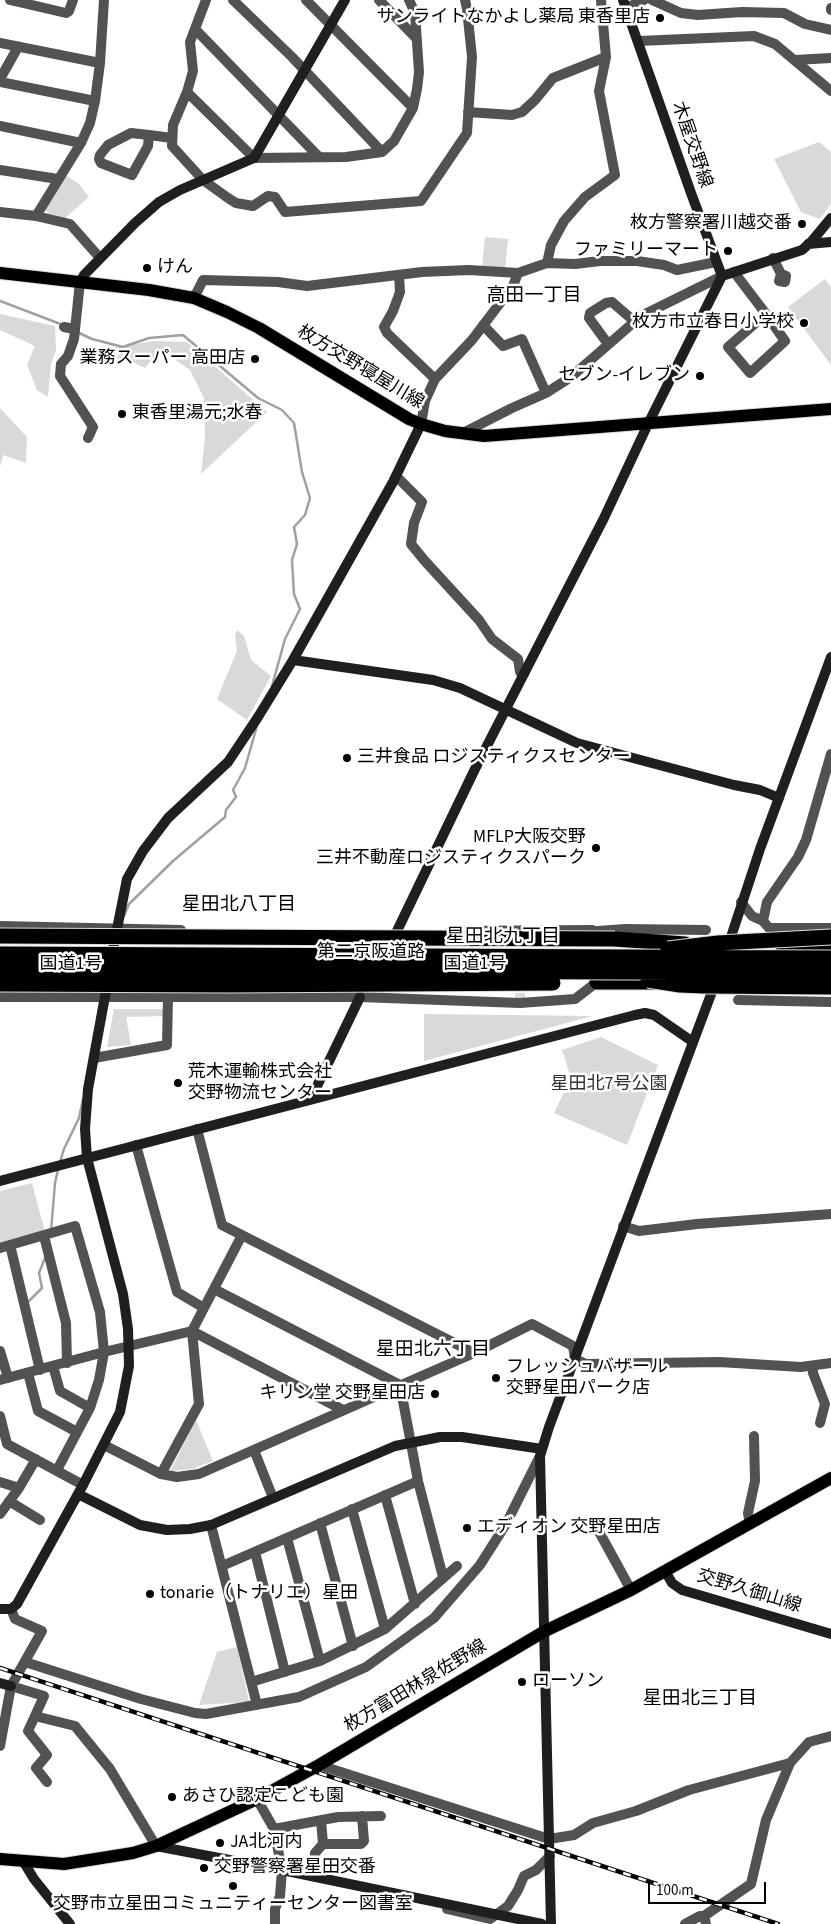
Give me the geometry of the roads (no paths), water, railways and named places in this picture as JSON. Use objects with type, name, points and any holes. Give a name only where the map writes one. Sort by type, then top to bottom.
[{"type":"highway","name":"国道1号","points":[[0,936],[614,939],[728,946],[831,946]]},
{"type":"highway","points":[[597,957],[718,943],[831,937]]},
{"type":"highway","name":"第二京阪道路","points":[[0,954],[831,958]]},
{"type":"highway","name":"第二京阪道路","points":[[0,969],[597,978],[831,973]]},
{"type":"highway","name":"国道1号","points":[[0,986],[34,984],[171,991],[597,978],[715,982],[752,986],[831,989]]},
{"type":"highway","points":[[597,978],[680,985],[831,989]]},
{"type":"main road","name":"枚方交野寝屋川線","points":[[0,273],[149,290],[194,298],[259,328],[421,424],[445,431],[484,436],[831,409]]},
{"type":"main road","name":"枚方富田林泉佐野線","points":[[0,1858],[64,1864],[133,1853],[156,1846],[257,1798],[319,1765],[545,1631],[631,1590],[831,1478]]},
{"type":"street","points":[[10,0],[66,13],[69,11],[73,0]]},
{"type":"street","points":[[36,216],[81,142],[90,123],[100,63],[104,0]]},
{"type":"street","points":[[206,0],[190,42],[193,71],[187,92],[173,125],[172,146],[203,180],[236,203],[253,206],[268,196],[275,197],[285,212],[421,201],[467,132],[472,57],[468,9],[465,0]]},
{"type":"street","points":[[233,0],[304,70],[382,152]]},
{"type":"street","points":[[306,0],[413,108]]},
{"type":"street","points":[[254,158],[280,116],[304,70],[345,0]]},
{"type":"street","points":[[379,0],[416,38]]},
{"type":"street","points":[[88,438],[92,427],[60,376],[61,364],[68,356],[71,348],[80,282],[84,275],[153,206],[180,190],[254,158],[346,157],[382,152],[394,141],[413,108],[418,90],[419,72],[415,13],[410,0]]},
{"type":"street","points":[[547,263],[551,245],[564,221],[586,197],[615,175],[599,91],[606,57],[601,0]]},
{"type":"street","points":[[625,4],[644,0]]},
{"type":"street","points":[[652,0],[681,13],[698,15],[742,12],[784,13],[805,24],[831,30]]},
{"type":"street","name":"木屋交野線","points":[[625,4],[722,276]]},
{"type":"street","points":[[195,29],[319,157]]},
{"type":"street","points":[[639,41],[754,36],[775,44],[831,91]]},
{"type":"street","points":[[0,42],[100,63]]},
{"type":"street","points":[[18,47],[0,81],[95,101]]},
{"type":"street","points":[[468,112],[512,115],[522,112],[535,100],[553,78],[606,57]]},
{"type":"street","points":[[794,60],[831,58]]},
{"type":"street","points":[[187,92],[254,158]]},
{"type":"street","points":[[0,126],[81,142]]},
{"type":"street","points":[[149,135],[148,146],[132,175],[101,163],[100,155],[108,145],[127,134],[149,135],[172,138]]},
{"type":"street","points":[[0,170],[58,179]]},
{"type":"street","points":[[0,212],[36,216],[70,224],[100,258]]},
{"type":"street","points":[[464,433],[512,408],[546,394],[571,377],[634,321],[650,311],[722,276],[802,250],[831,218]]},
{"type":"street","points":[[808,244],[831,242]]},
{"type":"street","points":[[774,258],[781,274]]},
{"type":"street","points":[[194,298],[204,280],[278,282],[307,286],[399,275],[469,270],[518,273],[547,263],[575,264],[600,261],[637,261],[664,265],[677,270],[716,262]]},
{"type":"street","points":[[734,272],[766,314],[785,341],[750,373],[728,348],[766,314]]},
{"type":"street","points":[[0,1609],[11,1609],[17,1604],[81,1490],[120,1412],[129,1366],[128,1329],[123,1294],[87,1158],[85,1112],[116,928],[127,879],[143,851],[168,818],[228,762],[258,717],[293,660],[396,476],[421,424],[425,401],[435,379],[472,340],[513,286],[518,273]]},
{"type":"street","points":[[399,275],[400,292],[384,328],[435,379]]},
{"type":"street","points":[[396,933],[474,770],[604,518],[648,424],[722,276]]},
{"type":"street","points":[[608,344],[589,318],[590,314],[606,303],[612,302],[634,321]]},
{"type":"street","points":[[483,325],[502,346],[522,339],[546,394]]},
{"type":"street","points":[[64,327],[75,329]]},
{"type":"street","points":[[396,476],[422,502],[414,523],[411,544],[479,620],[492,639],[518,659],[520,672],[524,674]]},
{"type":"street","points":[[26,1662],[141,1700],[195,1713],[206,1714],[299,1697],[366,1667],[434,1618],[480,1565],[506,1524],[542,1453],[715,982],[741,902],[831,657]]},
{"type":"street","points":[[293,660],[433,680],[460,688],[577,743],[760,790],[779,798]]},
{"type":"street","points":[[763,921],[767,902],[798,858],[806,840],[831,754]]},
{"type":"street","points":[[741,902],[752,916],[763,921],[769,928],[831,928]]},
{"type":"street","points":[[0,926],[396,933],[519,929],[597,931],[625,929],[706,930]]},
{"type":"street","points":[[597,931],[614,939]]},
{"type":"street","points":[[0,996],[105,997],[171,991],[186,997],[360,996],[520,1003],[575,1000],[597,978]]},
{"type":"street","points":[[94,1058],[167,1045],[171,991]]},
{"type":"street","points":[[316,1098],[318,1084],[360,996]]},
{"type":"street","points":[[738,1000],[831,1002]]},
{"type":"street","points":[[0,1181],[635,1014],[645,1013],[654,1015],[693,1042]]},
{"type":"street","points":[[197,1129],[222,1225],[474,1353]]},
{"type":"street","points":[[136,1145],[177,1292],[204,1308]]},
{"type":"street","points":[[624,1226],[639,1231],[697,1224],[831,1214]]},
{"type":"street","points":[[40,1370],[5,1247],[75,1226],[100,1312],[104,1352],[99,1380],[90,1408],[57,1470]]},
{"type":"street","points":[[161,1474],[199,1404],[192,1331],[242,1235]]},
{"type":"street","points":[[44,1236],[66,1323],[67,1363]]},
{"type":"street","points":[[214,1289],[400,1385]]},
{"type":"street","points":[[104,1445],[161,1474],[177,1477],[199,1474],[474,1353],[532,1324],[573,1346],[575,1359]]},
{"type":"street","points":[[0,1351],[4,1379],[192,1331],[343,1410]]},
{"type":"street","points":[[575,1359],[586,1364],[720,1362],[792,1367],[831,1364]]},
{"type":"street","points":[[53,1366],[60,1391],[90,1408]]},
{"type":"street","points":[[813,1366],[813,1373],[825,1404],[820,1423]]},
{"type":"street","points":[[28,1373],[38,1411],[77,1432]]},
{"type":"street","points":[[400,1385],[418,1481],[443,1577]]},
{"type":"street","points":[[0,1416],[7,1444],[57,1470],[81,1490],[140,1525],[167,1530],[211,1525],[371,1455],[410,1442],[462,1437],[542,1453]]},
{"type":"street","points":[[750,1524],[748,1513],[753,1495],[755,1476],[754,1436]]},
{"type":"street","points":[[254,1450],[273,1498]]},
{"type":"street","points":[[542,1453],[551,1924]]},
{"type":"street","points":[[0,1514],[19,1488],[36,1459]]},
{"type":"street","points":[[222,1566],[418,1481]]},
{"type":"street","points":[[0,1482],[19,1488]]},
{"type":"street","points":[[385,1495],[415,1604]]},
{"type":"street","points":[[9,1501],[40,1520]]},
{"type":"street","points":[[352,1509],[385,1629]]},
{"type":"street","points":[[320,1523],[353,1646]]},
{"type":"street","points":[[211,1525],[257,1705]]},
{"type":"street","points":[[597,1528],[631,1590]]},
{"type":"street","points":[[287,1538],[320,1662]]},
{"type":"street","points":[[254,1552],[285,1672]]},
{"type":"street","points":[[251,1682],[320,1662],[385,1629],[457,1566]]},
{"type":"street","name":"交野久御山線","points":[[665,1571],[672,1583],[682,1590],[831,1634]]},
{"type":"street","points":[[0,1746],[11,1686],[42,1631],[15,1619],[11,1609]]},
{"type":"street","points":[[0,1683],[44,1696],[28,1731],[48,1755],[36,1768],[47,1782]]},
{"type":"street","points":[[35,1716],[75,1726],[110,1769],[156,1846],[542,1924]]},
{"type":"street","points":[[684,1924],[700,1916],[705,1920],[751,1884],[766,1820],[790,1762],[809,1742],[831,1736]]},
{"type":"street","points":[[319,1765],[549,1839],[574,1835],[593,1823],[636,1811],[689,1790],[790,1762]]},
{"type":"street","points":[[257,1798],[274,1829],[282,1870],[275,1924]]},
{"type":"street","points":[[323,1844],[361,1844],[364,1841],[362,1816]]},
{"type":"street","points":[[274,1829],[321,1820],[381,1816]]},
{"type":"street","points":[[317,1878],[315,1853],[323,1844],[321,1820]]},
{"type":"street","points":[[447,1909],[490,1919],[508,1906],[524,1876],[536,1870],[550,1856]]},
{"type":"street","points":[[23,1861],[34,1879],[70,1924]]},
{"type":"waterway","points":[[0,301],[63,325]]},
{"type":"waterway","points":[[77,332],[92,339],[123,347],[149,338],[183,335],[258,398],[282,410],[294,423],[302,472],[310,498],[305,515],[294,527],[297,544],[292,560],[294,594],[300,609],[285,639],[272,686]]},
{"type":"waterway","points":[[124,916],[129,904],[173,861],[225,817],[226,810],[236,797],[233,790],[245,768],[257,726]]},
{"type":"waterway","points":[[60,1162],[79,1118],[83,1099]]},
{"type":"waterway","points":[[51,1231],[58,1170]]},
{"type":"waterway","points":[[27,1303],[42,1288],[39,1273],[45,1258]]},
{"type":"tunnel","points":[[520,978],[520,1003]]},
{"type":"railway","points":[[0,1668],[778,1924]]},
{"type":"place","name":"サンライトなかよし薬局 東香里店","points":[[660,18]]},
{"type":"place","name":"枚方警察署川越交番","points":[[802,224]]},
{"type":"place","name":"ファミリーマート","points":[[728,251]]},
{"type":"place","name":"けん","points":[[147,268]]},
{"type":"place","name":"枚方市立春日小学校","points":[[804,323]]},
{"type":"place","name":"業務スーパー 高田店","points":[[255,359]]},
{"type":"place","name":"セブン-イレブン","points":[[700,376]]},
{"type":"place","name":"東香里湯元;水春","points":[[122,414]]},
{"type":"place","name":"三井食品 ロジスティクスセンター","points":[[347,758]]},
{"type":"place","name":"MFLP大阪交野 三井不動産ロジスティクスパーク","points":[[596,848]]},
{"type":"place","name":"荒木運輸株式会社 交野物流センター","points":[[178,1083]]},
{"type":"place","name":"フレッシュバザール 交野星田パーク店","points":[[496,1378]]},
{"type":"place","name":"キリン堂 交野星田店","points":[[435,1394]]},
{"type":"place","name":"エディオン 交野星田店","points":[[467,1528]]},
{"type":"place","name":"tonarie（トナリエ）星田","points":[[150,1594]]},
{"type":"place","name":"ローソン","points":[[522,1682]]},
{"type":"place","name":"あさひ認定こども園","points":[[172,1797]]},
{"type":"place","name":"JA北河内","points":[[220,1843]]},
{"type":"place","name":"交野警察署星田交番","points":[[204,1868]]},
{"type":"place","name":"交野市立星田コミュニティーセンター図書室","points":[[233,1886]]},
{"type":"district","name":"高田一丁目","points":[[534,297]]},
{"type":"district","name":"星田北八丁目","points":[[239,906]]},
{"type":"district","name":"星田北九丁目","points":[[503,938]]},
{"type":"district","name":"星田北六丁目","points":[[433,1351]]},
{"type":"district","name":"星田北三丁目","points":[[700,1700]]},
{"type":"park label","name":"星田北7号公園","points":[[609,1085]]}]
